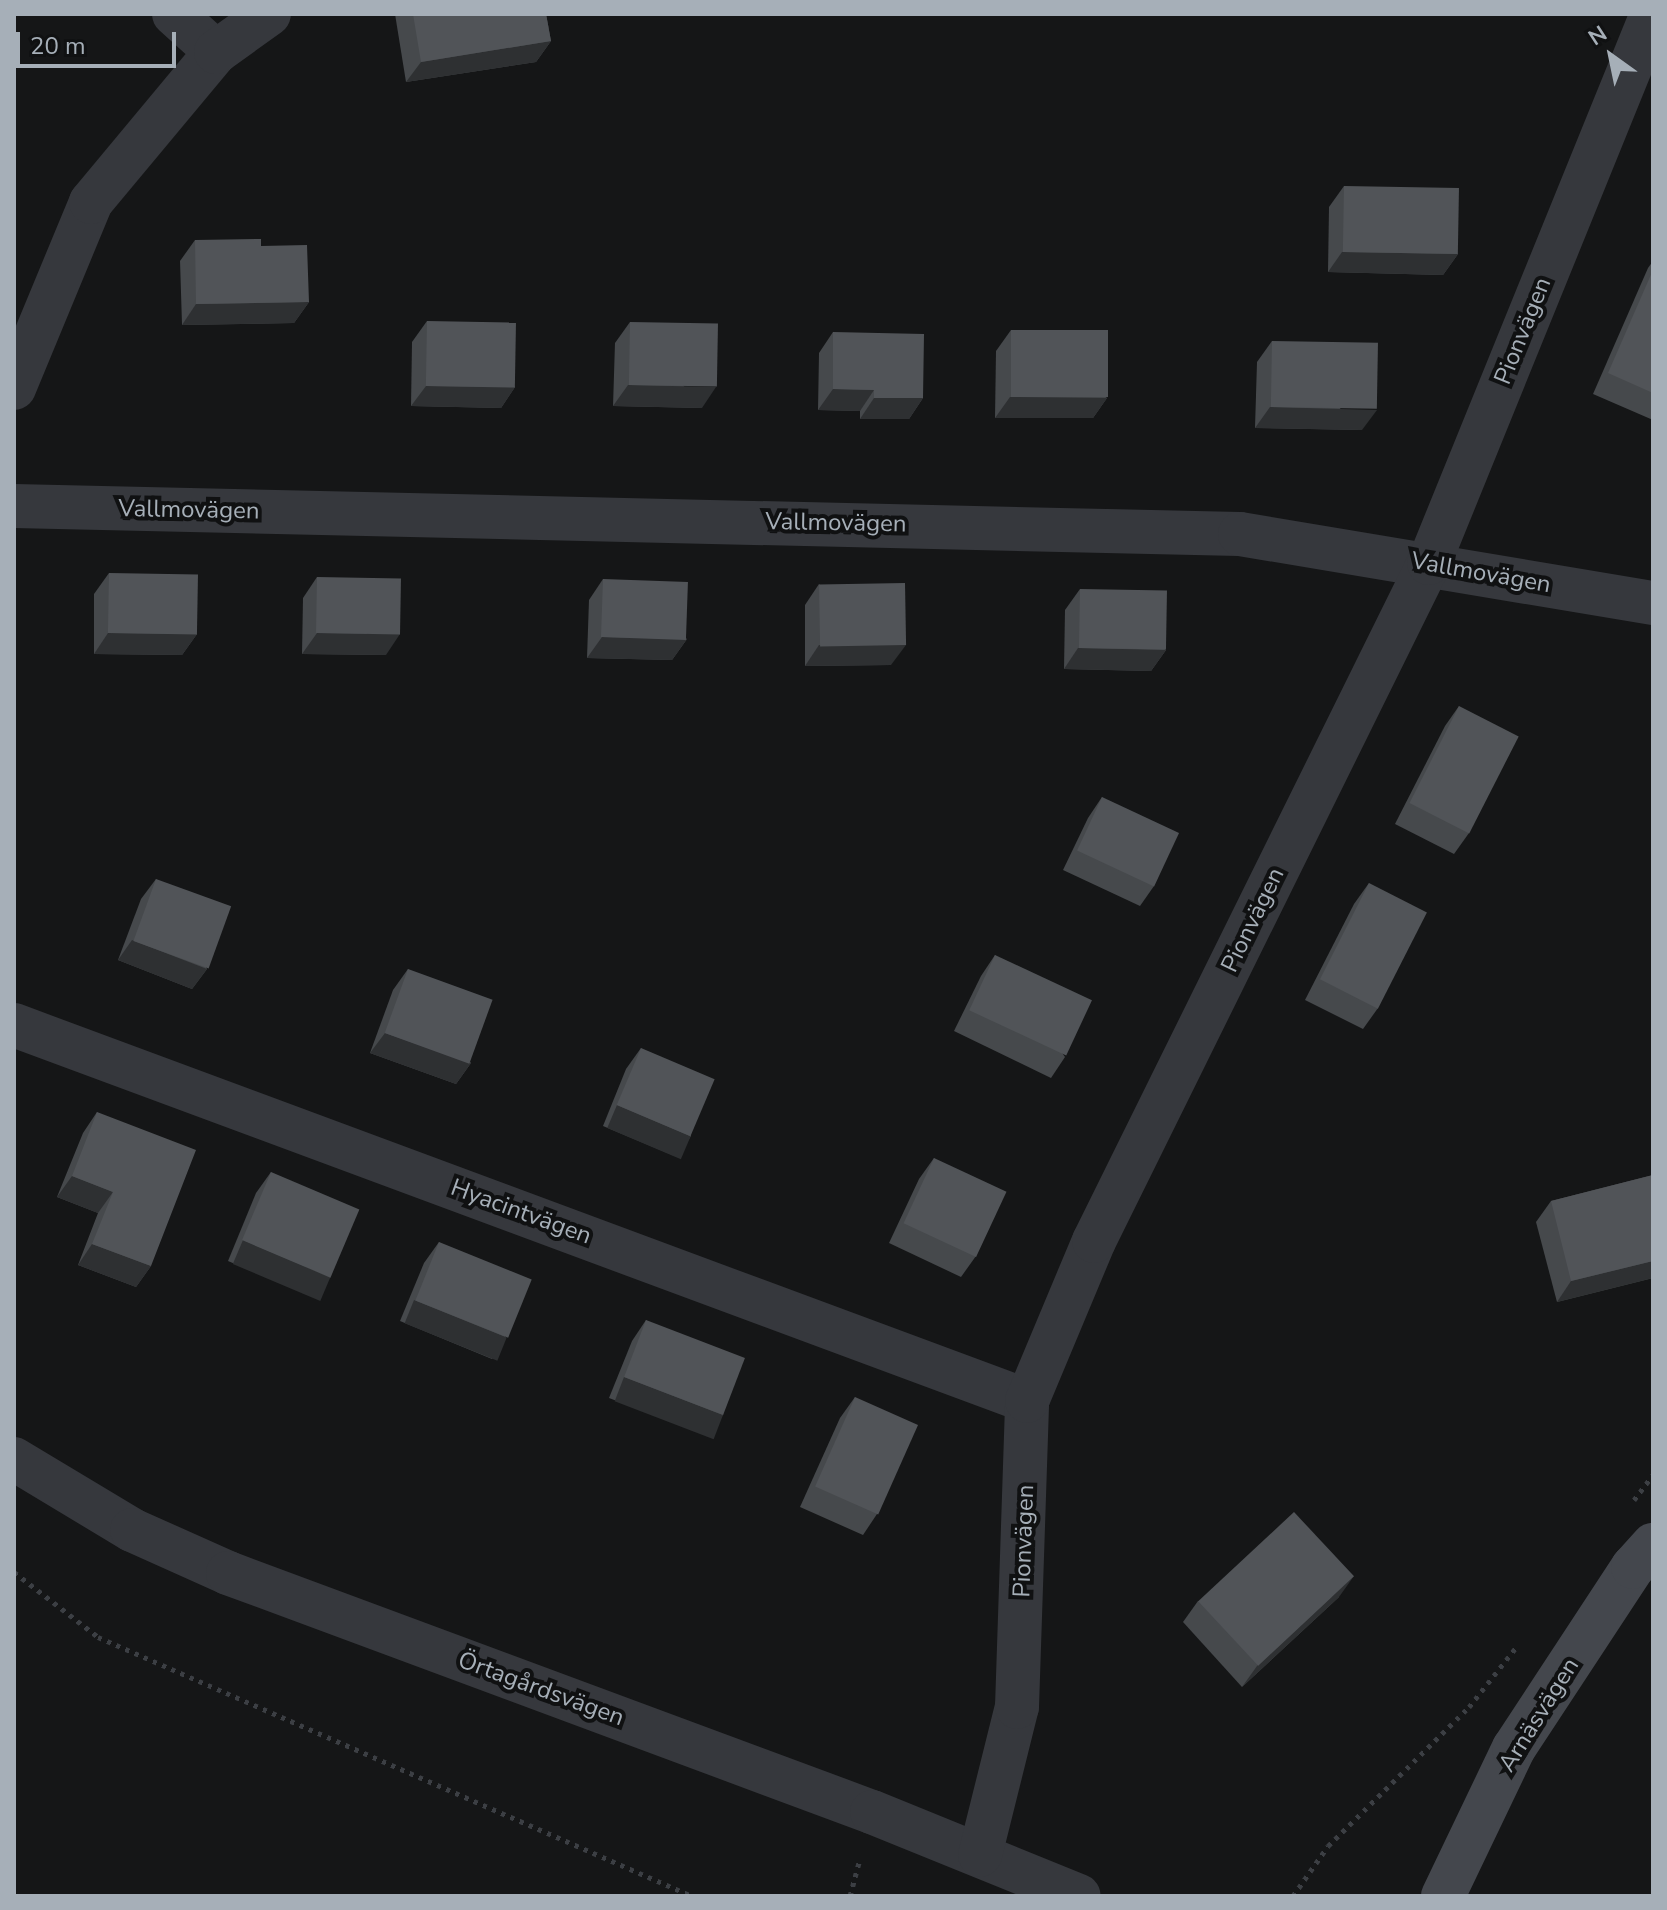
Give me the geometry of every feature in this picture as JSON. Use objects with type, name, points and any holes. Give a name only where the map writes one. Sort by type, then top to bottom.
[{"type":"street","points":[[174,14],[216,52]]},
{"type":"street","points":[[14,388],[91,202],[216,52],[269,14]]},
{"type":"street","name":"Pionvägen","points":[[980,1855],[1017,1707],[1027,1401],[1094,1241],[1429,563],[1652,14]]},
{"type":"street","name":"Vallmovägen","points":[[14,506],[1240,534],[1429,563],[1653,603]]},
{"type":"street","name":"Hyacintvägen","points":[[14,1025],[1027,1401]]},
{"type":"street","name":"Örtagårdsvägen","points":[[14,1459],[120,1523],[228,1573],[980,1855],[1079,1896]]},
{"type":"street","name":"Arnäsvägen","points":[[1443,1896],[1514,1748],[1633,1567],[1653,1545]]},
{"type":"path","points":[[1624,1512],[1653,1475]]},
{"type":"path","points":[[14,1572],[98,1637],[692,1896]]},
{"type":"path","points":[[1293,1896],[1328,1846],[1469,1707],[1527,1634]]},
{"type":"building","points":[[413,14],[546,14],[551,41],[421,62]]},
{"type":"building","points":[[1344,186],[1459,188],[1458,254],[1343,252]]},
{"type":"building","points":[[261,239],[261,246],[307,245],[309,302],[196,304],[195,240]]},
{"type":"building","points":[[1653,270],[1653,393],[1608,373]]},
{"type":"building","points":[[427,321],[516,323],[515,388],[426,386]]},
{"type":"building","points":[[630,322],[718,324],[717,387],[629,385]]},
{"type":"building","points":[[1011,330],[1108,330],[1108,397],[1011,397]]},
{"type":"building","points":[[833,332],[924,334],[923,398],[874,398],[874,390],[833,389]]},
{"type":"building","points":[[1272,341],[1378,343],[1377,409],[1271,407]]},
{"type":"building","points":[[109,573],[198,575],[197,635],[108,633]]},
{"type":"building","points":[[317,577],[401,578],[400,634],[316,633]]},
{"type":"building","points":[[603,579],[688,582],[686,640],[601,637]]},
{"type":"building","points":[[905,583],[906,645],[820,646],[819,585]]},
{"type":"building","points":[[1080,589],[1167,591],[1166,650],[1079,648]]},
{"type":"building","points":[[1459,706],[1519,736],[1469,834],[1410,803]]},
{"type":"building","points":[[1102,797],[1179,833],[1154,886],[1077,850]]},
{"type":"building","points":[[156,879],[231,906],[209,968],[133,941]]},
{"type":"building","points":[[1369,883],[1427,913],[1378,1009],[1320,979]]},
{"type":"building","points":[[995,955],[1092,1000],[1066,1056],[969,1010]]},
{"type":"building","points":[[408,969],[493,1000],[469,1064],[385,1033]]},
{"type":"building","points":[[641,1048],[715,1079],[690,1136],[617,1105]]},
{"type":"building","points":[[97,1112],[196,1150],[151,1266],[92,1244],[113,1192],[72,1176]]},
{"type":"building","points":[[934,1158],[1007,1192],[976,1257],[904,1223]]},
{"type":"building","points":[[271,1172],[359,1210],[330,1278],[242,1240]]},
{"type":"building","points":[[1653,1175],[1653,1261],[1571,1281],[1551,1201]]},
{"type":"building","points":[[439,1242],[532,1279],[508,1338],[415,1300]]},
{"type":"building","points":[[646,1320],[745,1358],[723,1415],[624,1377]]},
{"type":"building","points":[[855,1397],[918,1425],[878,1515],[815,1487]]},
{"type":"building","points":[[1294,1512],[1354,1576],[1258,1666],[1198,1601]]}]
